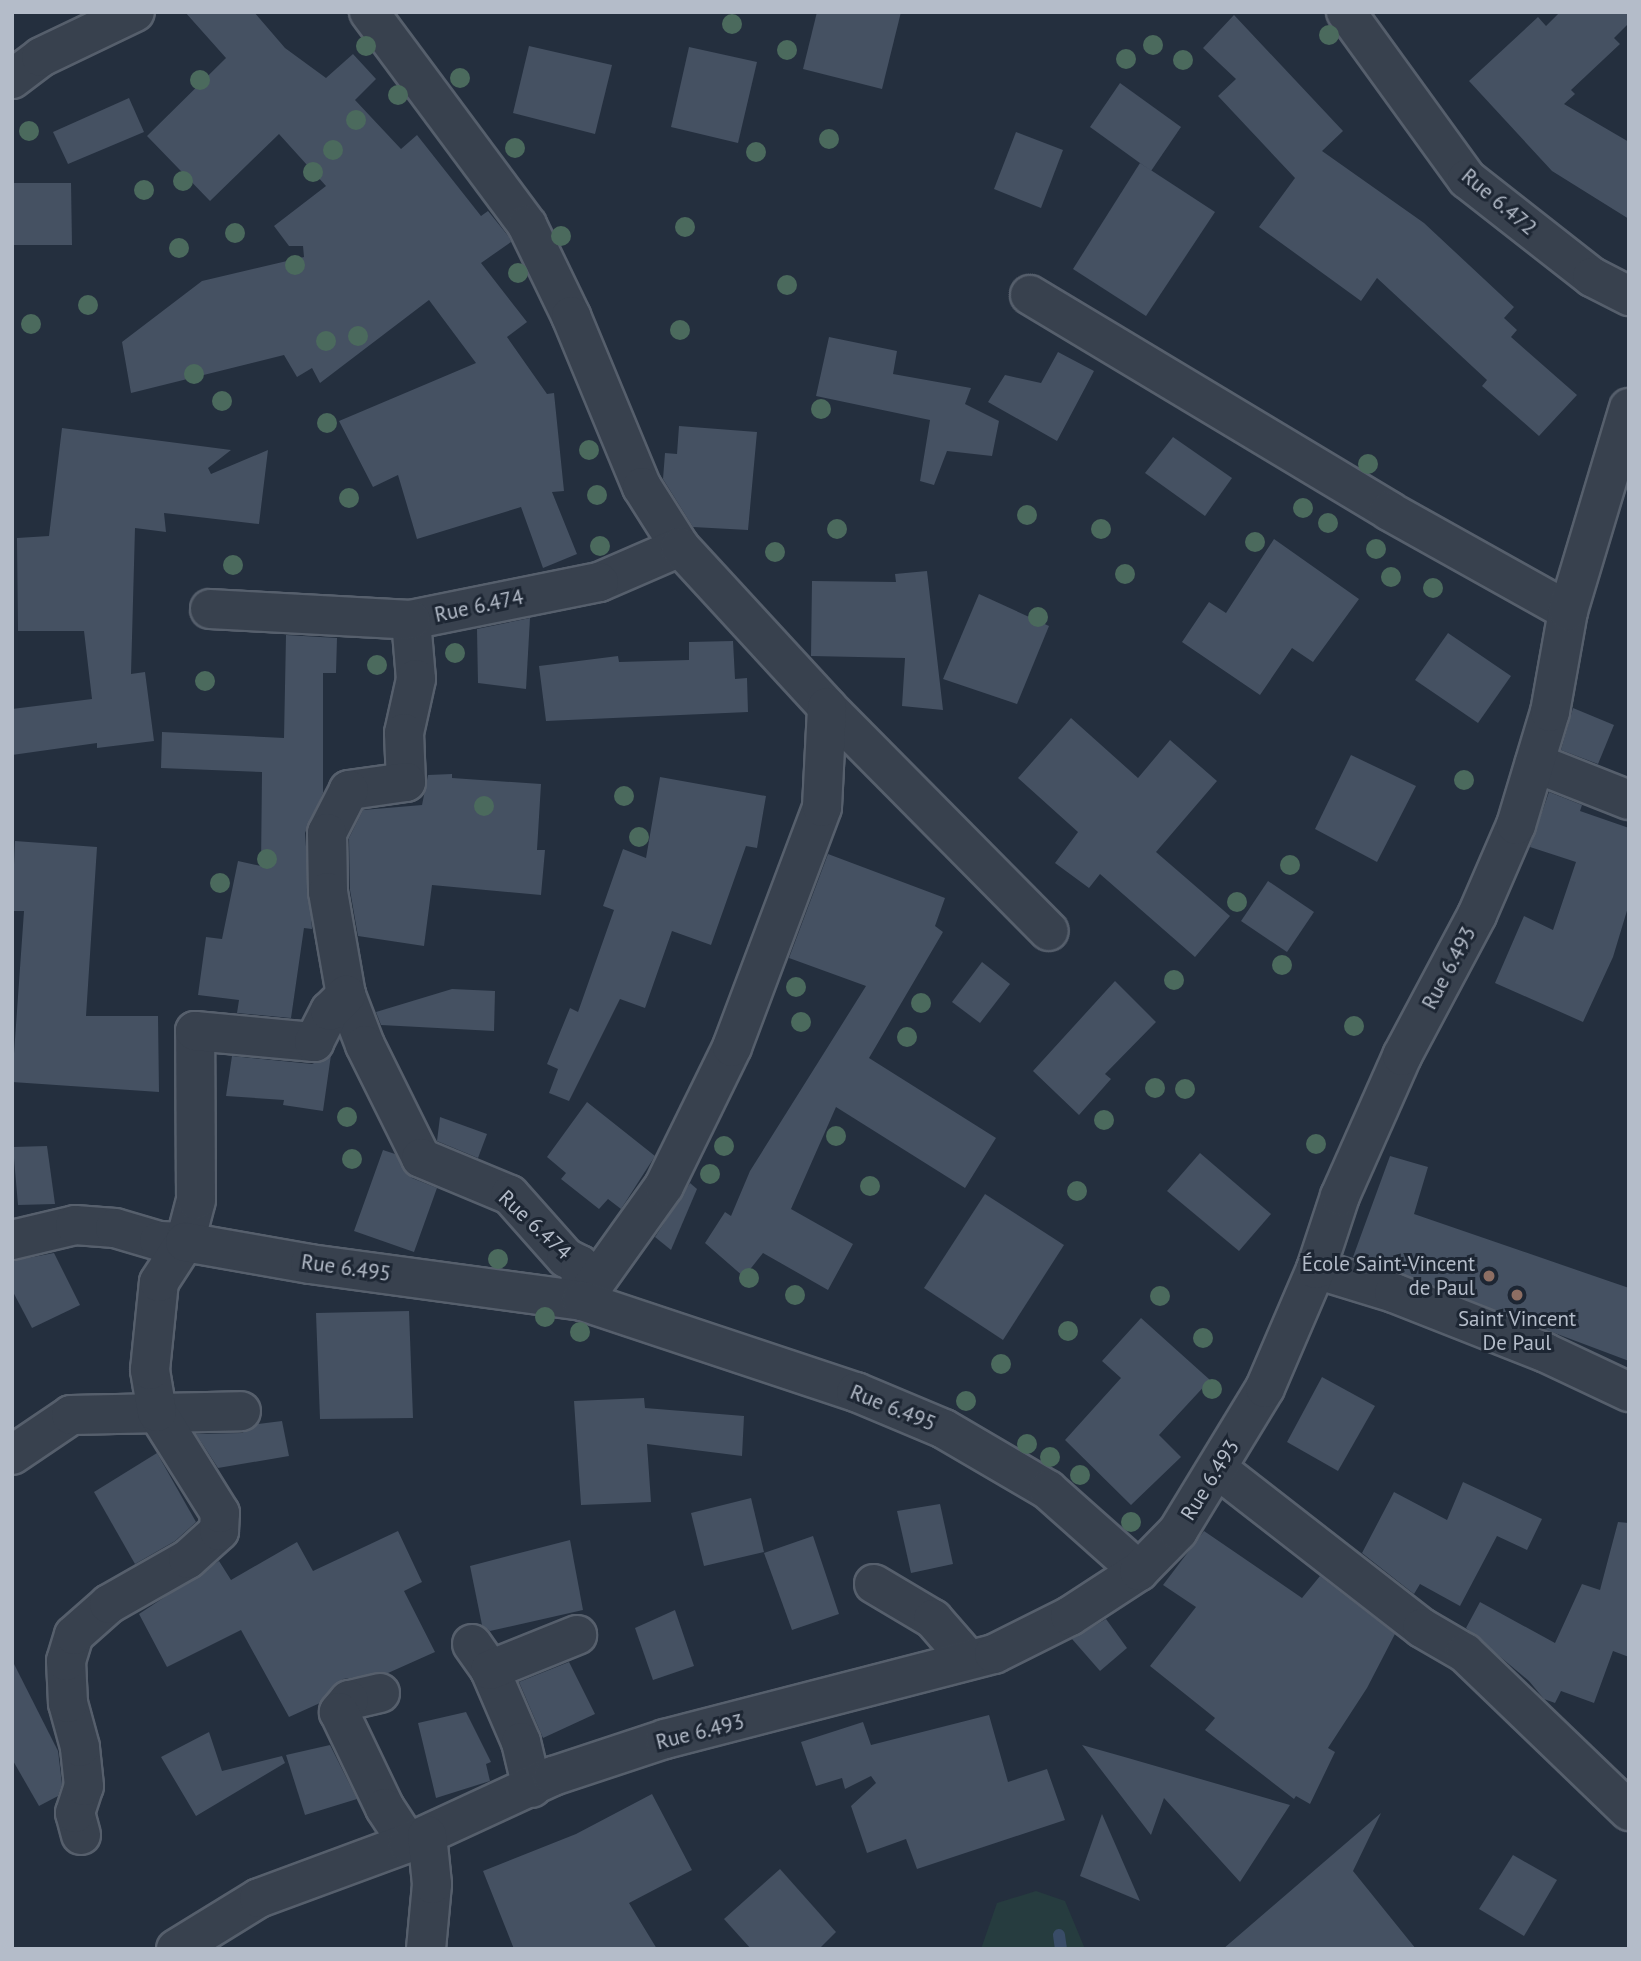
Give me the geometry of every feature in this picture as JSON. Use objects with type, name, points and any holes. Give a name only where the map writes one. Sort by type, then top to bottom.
[{"type":"street","points":[[12,79],[41,57],[135,12]]},
{"type":"street","points":[[369,12],[527,225],[571,316],[642,487],[680,547],[827,707],[1049,931]]},
{"type":"street","name":"Rue 6.472","points":[[1346,12],[1467,179],[1592,277],[1629,296]]},
{"type":"street","points":[[1030,295],[1389,511],[1568,611]]},
{"type":"street","name":"Rue 6.493","points":[[176,1949],[259,1898],[362,1856],[417,1839],[532,1788],[665,1739],[783,1712],[967,1658],[994,1654],[1059,1622],[1139,1571],[1178,1531],[1219,1470],[1265,1388],[1316,1269],[1340,1196],[1402,1056],[1477,915],[1516,825],[1550,712],[1568,611],[1629,408]]},
{"type":"street","name":"Rue 6.474","points":[[582,1301],[580,1265],[566,1258],[510,1195],[421,1158],[365,1045],[346,995],[328,892],[327,833],[349,790],[406,782],[404,733],[416,679],[411,620],[598,582],[680,547]]},
{"type":"street","points":[[210,609],[411,620]]},
{"type":"street","points":[[582,1301],[664,1186],[742,1023],[822,807],[827,707]]},
{"type":"street","points":[[1535,763],[1629,800]]},
{"type":"street","points":[[82,1835],[75,1813],[84,1786],[80,1747],[68,1703],[66,1661],[74,1635],[109,1604],[188,1559],[219,1531],[220,1513],[158,1412],[150,1370],[152,1315],[159,1282],[185,1242],[196,1200],[195,1031],[314,1042],[330,1011],[346,995]]},
{"type":"street","name":"Rue 6.495","points":[[13,1229],[75,1225],[115,1228],[159,1241],[185,1242],[310,1264],[582,1301],[856,1392],[944,1429],[1048,1490],[1139,1571]]},
{"type":"street","points":[[1316,1269],[1495,1333],[1629,1392]]},
{"type":"street","points":[[12,1455],[71,1415],[241,1411]]},
{"type":"street","points":[[1219,1470],[1423,1628],[1465,1653],[1629,1811]]},
{"type":"street","points":[[874,1584],[933,1619],[967,1658]]},
{"type":"street","points":[[532,1788],[521,1742],[481,1657],[577,1635]]},
{"type":"street","points":[[380,1693],[349,1700],[339,1712],[385,1808],[417,1839],[432,1884],[425,1949]]},
{"type":"green space","points":[[1036,1891],[1065,1901],[1085,1949],[981,1949],[997,1903]]},
{"type":"building","points":[[185,12],[254,12],[285,48],[326,78],[353,54],[376,79],[355,100],[401,149],[417,135],[481,216],[488,211],[509,237],[511,242],[481,263],[527,322],[507,337],[547,394],[554,393],[564,491],[552,492],[577,554],[543,568],[521,507],[417,539],[398,475],[373,487],[339,421],[476,363],[429,300],[320,383],[312,368],[297,377],[284,355],[131,393],[122,342],[202,281],[304,257],[303,246],[289,246],[274,226],[326,186],[279,134],[210,201],[147,136],[226,58]]},
{"type":"building","points":[[817,12],[901,12],[882,89],[803,69]]},
{"type":"building","points":[[1560,12],[1629,12],[1629,23],[1614,38],[1620,44],[1571,90],[1575,94],[1564,104],[1629,142],[1629,219],[1552,171],[1469,81],[1538,17],[1546,26]]},
{"type":"building","points":[[1234,15],[1343,131],[1322,151],[1424,223],[1514,307],[1504,318],[1517,330],[1511,337],[1577,395],[1539,436],[1482,386],[1487,380],[1377,278],[1361,301],[1259,227],[1295,178],[1218,96],[1236,79],[1203,48]]},
{"type":"building","points":[[529,46],[612,65],[595,134],[513,113]]},
{"type":"building","points":[[689,47],[757,62],[738,143],[671,127]]},
{"type":"building","points":[[1120,83],[1181,127],[1151,171],[1090,127]]},
{"type":"building","points":[[129,98],[144,132],[68,164],[53,132]]},
{"type":"building","points":[[1016,132],[1063,150],[1041,208],[994,189]]},
{"type":"building","points":[[1140,163],[1215,212],[1146,316],[1073,269]]},
{"type":"building","points":[[12,183],[71,183],[72,245],[12,245]]},
{"type":"building","points":[[829,337],[897,351],[893,374],[971,388],[965,404],[999,421],[992,456],[947,451],[934,485],[920,481],[930,420],[816,396]]},
{"type":"building","points":[[1058,352],[1094,371],[1057,441],[988,402],[1005,375],[1041,383]]},
{"type":"building","points":[[679,426],[757,432],[748,530],[693,527],[663,479],[665,453],[677,454]]},
{"type":"building","points":[[62,428],[231,450],[208,468],[211,474],[268,450],[259,524],[164,513],[166,532],[135,528],[131,674],[145,672],[154,741],[97,748],[97,743],[12,755],[12,709],[92,699],[84,631],[18,631],[17,538],[49,536]]},
{"type":"building","points":[[1173,437],[1232,478],[1205,516],[1145,473]]},
{"type":"building","points":[[1274,539],[1359,599],[1313,662],[1292,648],[1260,695],[1182,642],[1209,602],[1226,613]]},
{"type":"building","points":[[927,571],[943,710],[902,706],[905,658],[811,656],[812,581],[896,582],[895,574]]},
{"type":"building","points":[[979,594],[1049,626],[1017,704],[943,679]]},
{"type":"building","points":[[530,618],[526,689],[478,683],[477,629]]},
{"type":"building","points":[[1448,633],[1511,676],[1478,723],[1415,680]]},
{"type":"building","points":[[286,635],[337,638],[336,673],[323,673],[323,793],[305,833],[312,929],[304,928],[291,1018],[237,1013],[239,1000],[198,995],[206,937],[222,939],[238,861],[261,866],[262,772],[161,768],[162,732],[284,738]]},
{"type":"building","points":[[733,641],[735,679],[747,678],[748,712],[546,721],[539,666],[618,656],[619,662],[689,660],[689,642]]},
{"type":"building","points":[[1573,708],[1614,725],[1598,764],[1561,750]]},
{"type":"building","points":[[1071,718],[1138,778],[1170,740],[1217,781],[1156,852],[1230,916],[1195,957],[1100,874],[1089,888],[1055,863],[1078,832],[1018,778]]},
{"type":"building","points":[[1351,755],[1416,786],[1377,862],[1315,829]]},
{"type":"building","points":[[452,774],[452,778],[541,784],[537,850],[545,850],[541,895],[432,885],[424,946],[358,936],[350,890],[349,838],[363,810],[422,805],[428,775]]},
{"type":"building","points":[[660,777],[766,796],[757,848],[746,846],[711,945],[672,931],[645,1008],[620,999],[569,1101],[549,1093],[558,1069],[547,1064],[570,1008],[578,1012],[614,910],[603,906],[623,849],[646,858]]},
{"type":"building","points":[[1549,792],[1582,805],[1580,811],[1629,828],[1629,904],[1613,957],[1583,1022],[1495,983],[1524,916],[1553,930],[1576,862],[1530,847]]},
{"type":"building","points":[[15,841],[97,847],[86,1016],[158,1016],[159,1092],[12,1082],[24,911],[12,911]]},
{"type":"building","points":[[828,854],[945,898],[935,926],[943,932],[869,1058],[996,1138],[965,1188],[836,1107],[791,1209],[853,1244],[828,1290],[763,1253],[744,1277],[705,1243],[725,1212],[731,1216],[750,1171],[866,986],[789,958]]},
{"type":"building","points":[[1268,881],[1314,912],[1287,952],[1241,921]]},
{"type":"building","points":[[982,962],[1010,984],[980,1023],[952,1002]]},
{"type":"building","points":[[1115,981],[1156,1022],[1105,1074],[1111,1079],[1079,1115],[1033,1071]]},
{"type":"building","points":[[452,989],[495,991],[494,1031],[381,1025],[376,1012]]},
{"type":"building","points":[[331,1055],[323,1111],[283,1105],[284,1100],[226,1096],[232,1056],[312,1064]]},
{"type":"building","points":[[587,1102],[655,1156],[621,1209],[608,1199],[599,1209],[561,1179],[566,1173],[547,1157]]},
{"type":"building","points":[[440,1117],[487,1134],[478,1158],[437,1141]]},
{"type":"building","points":[[47,1146],[55,1204],[18,1205],[13,1147]]},
{"type":"building","points":[[383,1150],[395,1154],[412,1178],[437,1188],[414,1252],[354,1231]]},
{"type":"building","points":[[1200,1153],[1271,1214],[1239,1251],[1167,1191]]},
{"type":"building","name":"École Saint-Vincent de Paul","points":[[1390,1156],[1428,1167],[1414,1214],[1629,1288],[1629,1361],[1353,1257]]},
{"type":"building","points":[[690,1183],[697,1189],[671,1250],[655,1237]]},
{"type":"building","points":[[985,1194],[1064,1245],[1003,1340],[924,1288]]},
{"type":"building","points":[[54,1253],[80,1305],[32,1328],[12,1290],[12,1261]]},
{"type":"building","points":[[409,1311],[413,1418],[320,1419],[316,1313]]},
{"type":"building","points":[[1141,1318],[1210,1380],[1159,1435],[1181,1457],[1131,1505],[1065,1440],[1121,1378],[1102,1361]]},
{"type":"building","points":[[1322,1377],[1375,1406],[1338,1471],[1287,1442]]},
{"type":"building","points":[[644,1398],[645,1408],[744,1416],[742,1456],[647,1444],[651,1502],[581,1505],[574,1401]]},
{"type":"building","points":[[282,1421],[289,1456],[218,1468],[196,1434],[242,1433],[258,1424]]},
{"type":"building","points":[[157,1453],[196,1522],[175,1541],[135,1564],[94,1492]]},
{"type":"building","points":[[1463,1482],[1542,1519],[1527,1550],[1497,1536],[1460,1606],[1420,1584],[1414,1594],[1362,1553],[1394,1492],[1447,1520]]},
{"type":"building","points":[[751,1498],[764,1552],[704,1566],[691,1513]]},
{"type":"building","points":[[940,1504],[953,1564],[911,1573],[897,1511]]},
{"type":"building","points":[[1618,1522],[1629,1523],[1629,1657],[1613,1651],[1594,1703],[1561,1691],[1555,1703],[1544,1699],[1529,1681],[1466,1628],[1480,1602],[1555,1643],[1582,1584],[1600,1590]]},
{"type":"building","points":[[398,1531],[422,1582],[404,1591],[435,1652],[388,1673],[343,1679],[320,1703],[289,1717],[241,1630],[167,1667],[139,1614],[219,1561],[231,1580],[297,1542],[313,1571]]},
{"type":"building","points":[[1204,1531],[1302,1598],[1320,1576],[1395,1634],[1367,1688],[1328,1748],[1335,1752],[1310,1804],[1296,1796],[1294,1799],[1205,1730],[1215,1718],[1150,1666],[1196,1607],[1163,1585]]},
{"type":"building","points":[[813,1536],[839,1614],[792,1630],[764,1553]]},
{"type":"building","points":[[570,1540],[583,1610],[490,1631],[482,1625],[470,1566]]},
{"type":"building","points":[[675,1610],[694,1666],[653,1680],[635,1628]]},
{"type":"building","points":[[1106,1619],[1127,1648],[1100,1671],[1072,1639]]},
{"type":"building","points":[[12,1660],[58,1751],[62,1784],[58,1796],[39,1806],[12,1759]]},
{"type":"building","points":[[569,1662],[595,1714],[543,1738],[519,1682]]},
{"type":"building","points":[[466,1712],[491,1762],[486,1764],[490,1781],[436,1798],[418,1723]]},
{"type":"building","points":[[989,1715],[1008,1782],[1047,1769],[1065,1820],[917,1869],[906,1839],[867,1853],[851,1806],[876,1783],[871,1776],[845,1789],[842,1778],[816,1786],[801,1742],[863,1722],[871,1745]]},
{"type":"building","points":[[209,1732],[222,1771],[282,1756],[285,1763],[196,1816],[161,1757]]},
{"type":"building","points":[[330,1745],[357,1799],[305,1815],[286,1755]]},
{"type":"building","points":[[1082,1745],[1290,1805],[1240,1882],[1164,1798],[1151,1835]]},
{"type":"building","points":[[652,1794],[692,1870],[629,1903],[657,1949],[514,1949],[483,1871],[576,1834]]},
{"type":"building","points":[[1381,1813],[1353,1871],[1416,1949],[1223,1949]]},
{"type":"building","points":[[1102,1814],[1140,1901],[1080,1876]]},
{"type":"building","points":[[1513,1855],[1557,1880],[1524,1936],[1479,1909]]},
{"type":"building","points":[[780,1869],[836,1932],[819,1949],[751,1949],[724,1919]]},
{"type":"waterway","points":[[1059,1935],[1061,1949]]},
{"type":"place","name":"École Saint-Vincent de Paul","points":[[1489,1276]]},
{"type":"place","name":"Saint Vincent De Paul","points":[[1517,1295]]}]
